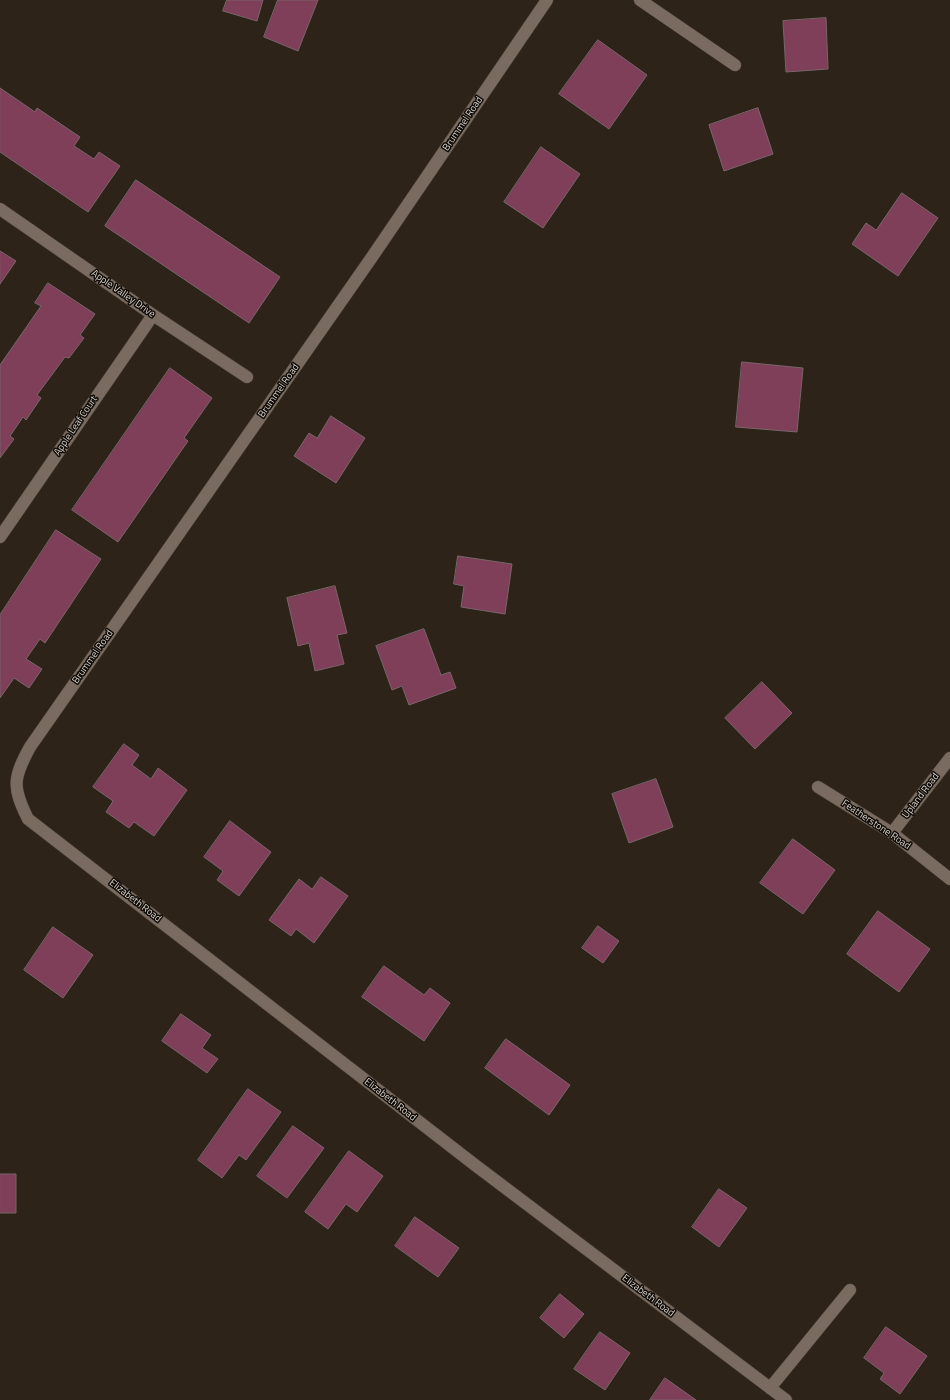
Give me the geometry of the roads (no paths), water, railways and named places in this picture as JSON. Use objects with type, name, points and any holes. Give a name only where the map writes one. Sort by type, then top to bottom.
[{"type":"street","name":"Brummel Road","points":[[16,784],[19,767],[30,747],[377,251],[547,0]]},
{"type":"street","points":[[640,0],[735,65]]},
{"type":"street","name":"Apple Valley Drive","points":[[0,209],[153,315],[247,377]]},
{"type":"street","name":"Apple Leaf Court","points":[[0,537],[153,315]]},
{"type":"street","name":"Upland Road","points":[[892,833],[950,758]]},
{"type":"street","name":"Elizabeth Road","points":[[16,784],[18,798],[28,819],[475,1166],[786,1400]]},
{"type":"street","name":"Featherstone Road","points":[[818,787],[892,833],[950,879]]},
{"type":"street","points":[[770,1388],[850,1290]]}]
